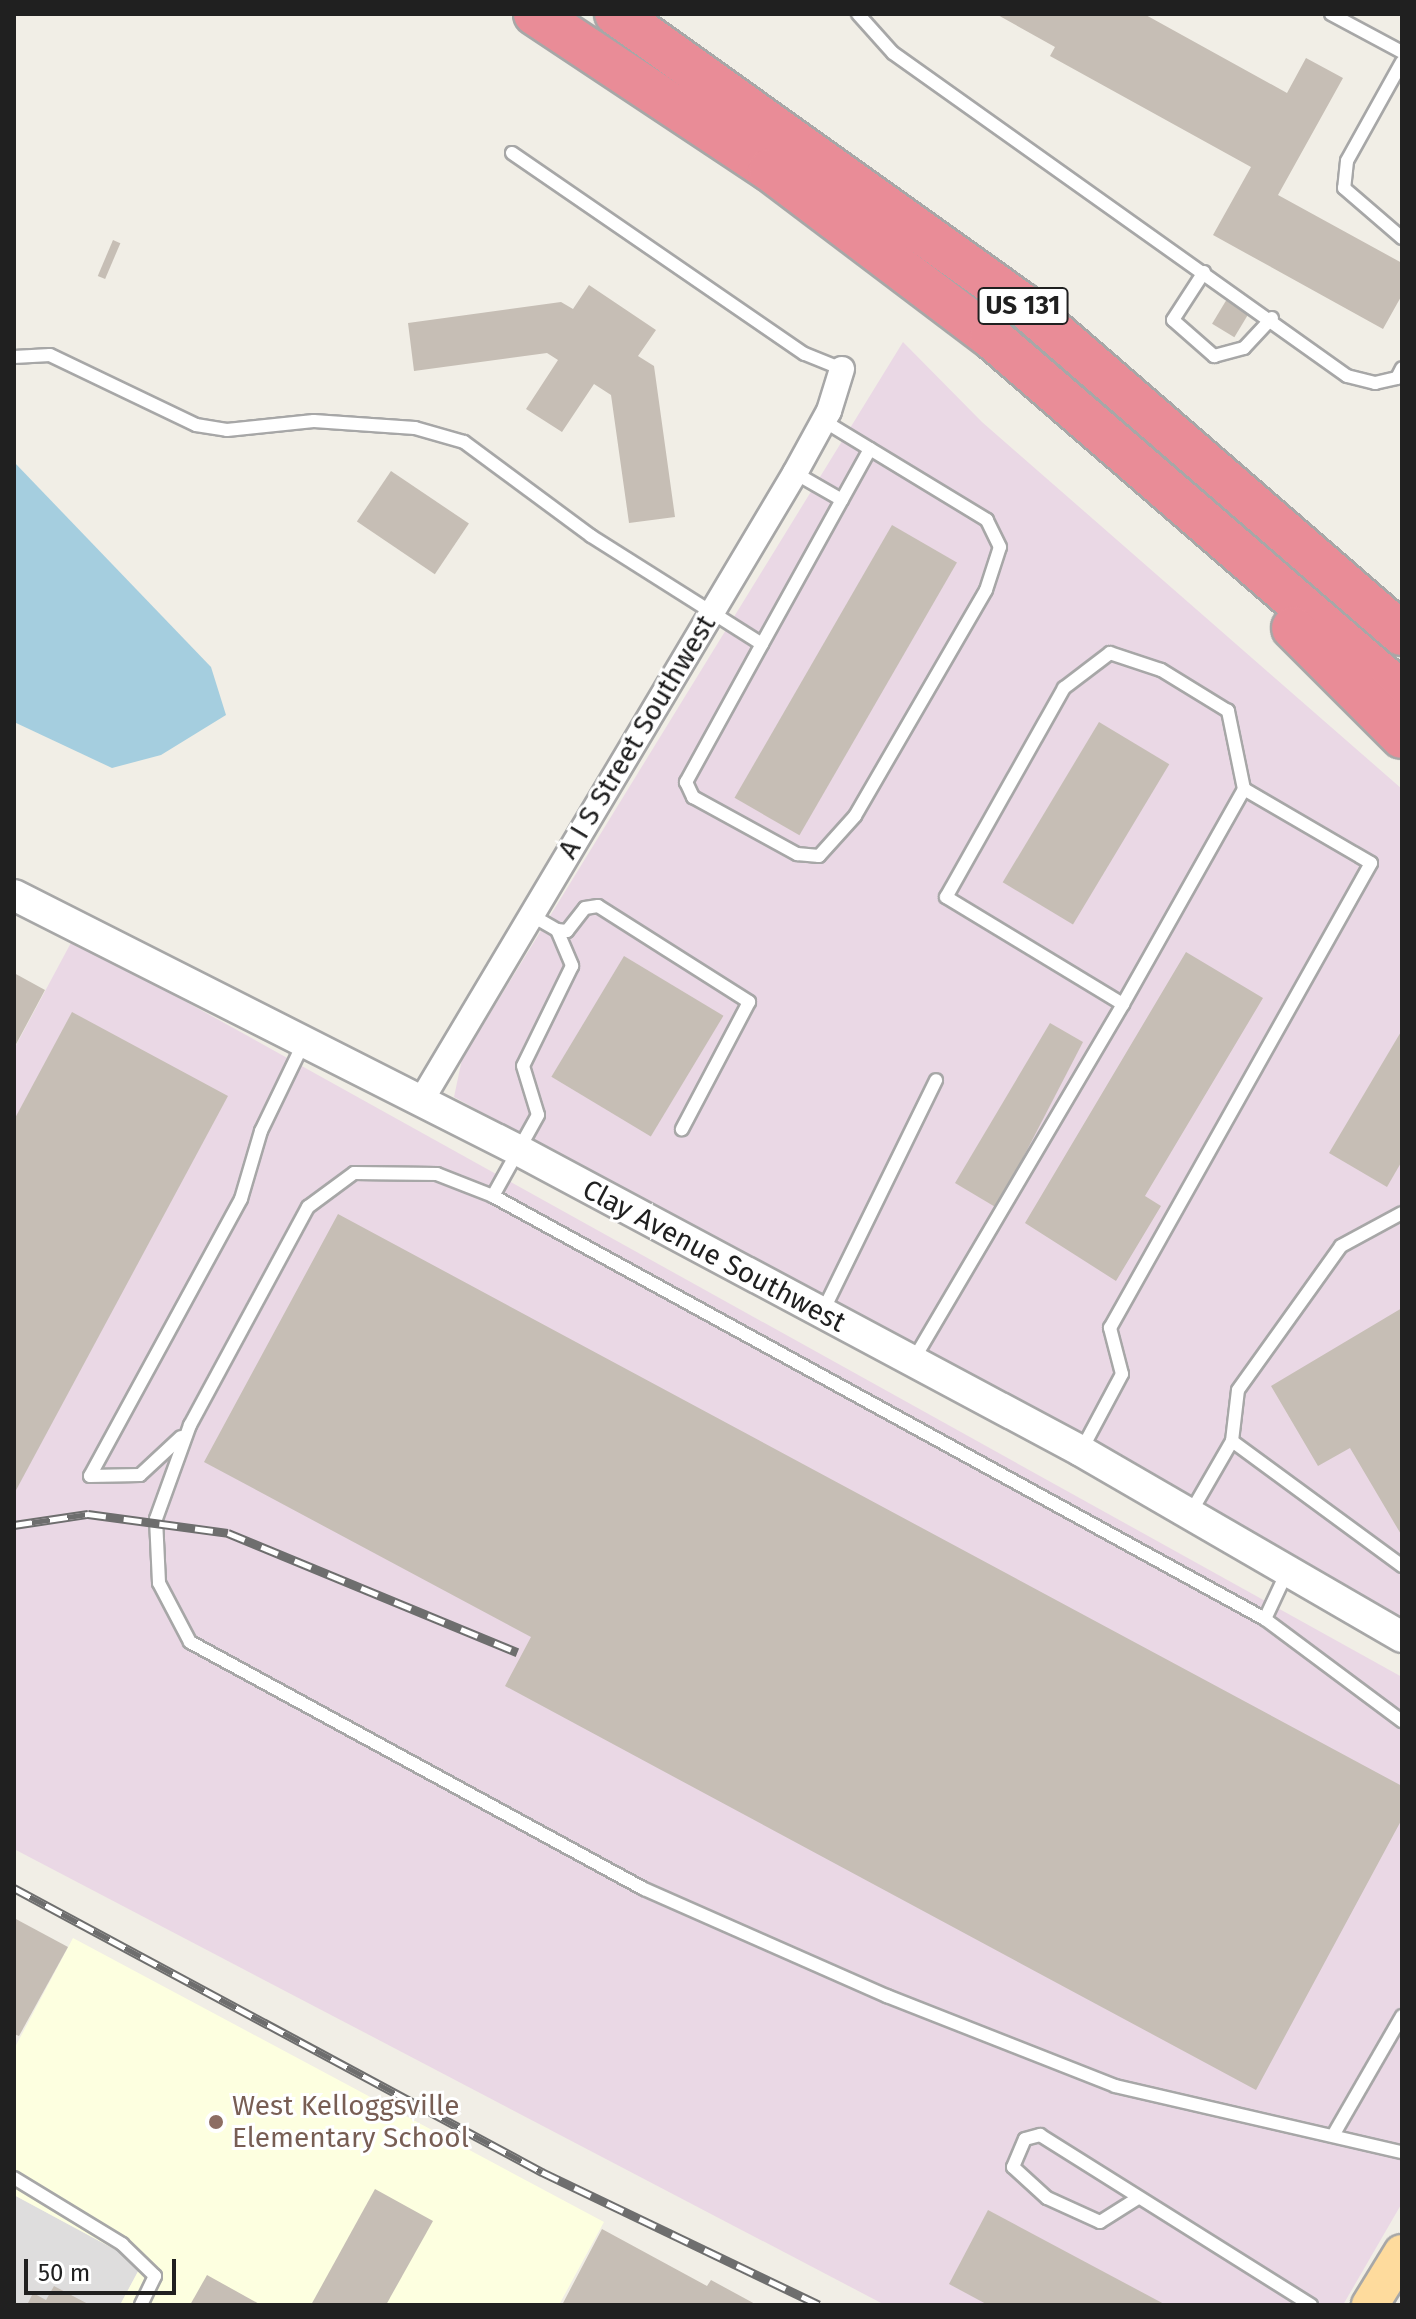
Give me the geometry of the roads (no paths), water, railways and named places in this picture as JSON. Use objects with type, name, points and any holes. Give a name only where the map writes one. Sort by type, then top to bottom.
[{"type":"highway","name":"US 131","points":[[535,14],[836,218],[1105,430],[1402,693]]},
{"type":"highway","name":"US 131","points":[[616,14],[1023,305],[1402,634]]},
{"type":"highway","points":[[1023,305],[1402,601]]},
{"type":"highway","points":[[1105,430],[1402,737]]},
{"type":"main road","points":[[1370,2305],[1402,2253]]},
{"type":"street","name":"A I S Street Southwest","points":[[421,1101],[795,473],[824,421],[842,369]]},
{"type":"street","name":"Clay Avenue Southwest","points":[[14,895],[302,1046],[518,1150],[1081,1451],[1191,1512],[1286,1574],[1402,1637]]},
{"type":"lane","points":[[858,14],[893,53],[1272,318],[1347,376],[1375,383],[1397,378],[1402,368]]},
{"type":"lane","points":[[1331,14],[1402,52]]},
{"type":"lane","points":[[1402,62],[1347,161],[1344,188],[1402,238]]},
{"type":"lane","points":[[512,153],[805,354],[842,369]]},
{"type":"lane","points":[[1204,272],[1173,320],[1214,356],[1244,348],[1272,318]]},
{"type":"lane","points":[[14,357],[50,355],[196,425],[227,430],[314,421],[415,428],[464,442],[709,615],[762,644]]},
{"type":"lane","points":[[824,421],[987,520],[1000,547],[986,590],[855,816],[819,856],[797,854],[693,797],[686,782],[870,449]]},
{"type":"lane","points":[[795,473],[842,500]]},
{"type":"lane","points":[[912,1362],[1123,1004],[1244,789],[1228,711],[1161,670],[1110,653],[1064,688],[946,897],[1123,1004]]},
{"type":"lane","points":[[1081,1451],[1122,1374],[1110,1328],[1371,863],[1244,789]]},
{"type":"lane","points":[[531,915],[557,930],[567,931],[585,908],[598,906],[749,1002],[682,1129]]},
{"type":"lane","points":[[493,1196],[538,1115],[523,1066],[572,966],[557,930]]},
{"type":"lane","points":[[190,1425],[140,1475],[90,1476],[241,1199],[261,1131],[302,1046]]},
{"type":"lane","points":[[821,1314],[936,1080]]},
{"type":"lane","points":[[1402,1721],[1265,1619],[493,1196],[437,1174],[354,1173],[308,1207],[190,1425],[156,1519],[157,1573],[178,1626],[234,1670],[644,1889],[887,1996],[1115,2086],[1335,2132],[1402,2152]]},
{"type":"lane","points":[[1191,1512],[1232,1441],[1238,1390],[1341,1246],[1402,1213]]},
{"type":"lane","points":[[1232,1441],[1402,1566]]},
{"type":"lane","points":[[1265,1619],[1286,1574]]},
{"type":"lane","points":[[1335,2132],[1402,2016]]},
{"type":"lane","points":[[1138,2198],[1100,2222],[1047,2198],[1013,2167],[1025,2139],[1040,2135],[1311,2305]]},
{"type":"lane","points":[[14,2178],[122,2244],[155,2276],[141,2305]]},
{"type":"water","points":[[14,462],[211,667],[226,715],[161,755],[112,768],[14,722]]},
{"type":"railway","points":[[14,1525],[88,1514],[228,1533],[517,1652]]},
{"type":"railway","points":[[14,1888],[542,2172],[819,2305]]},
{"type":"place","name":"West Kelloggsville Elementary School","points":[[216,2122]]}]
